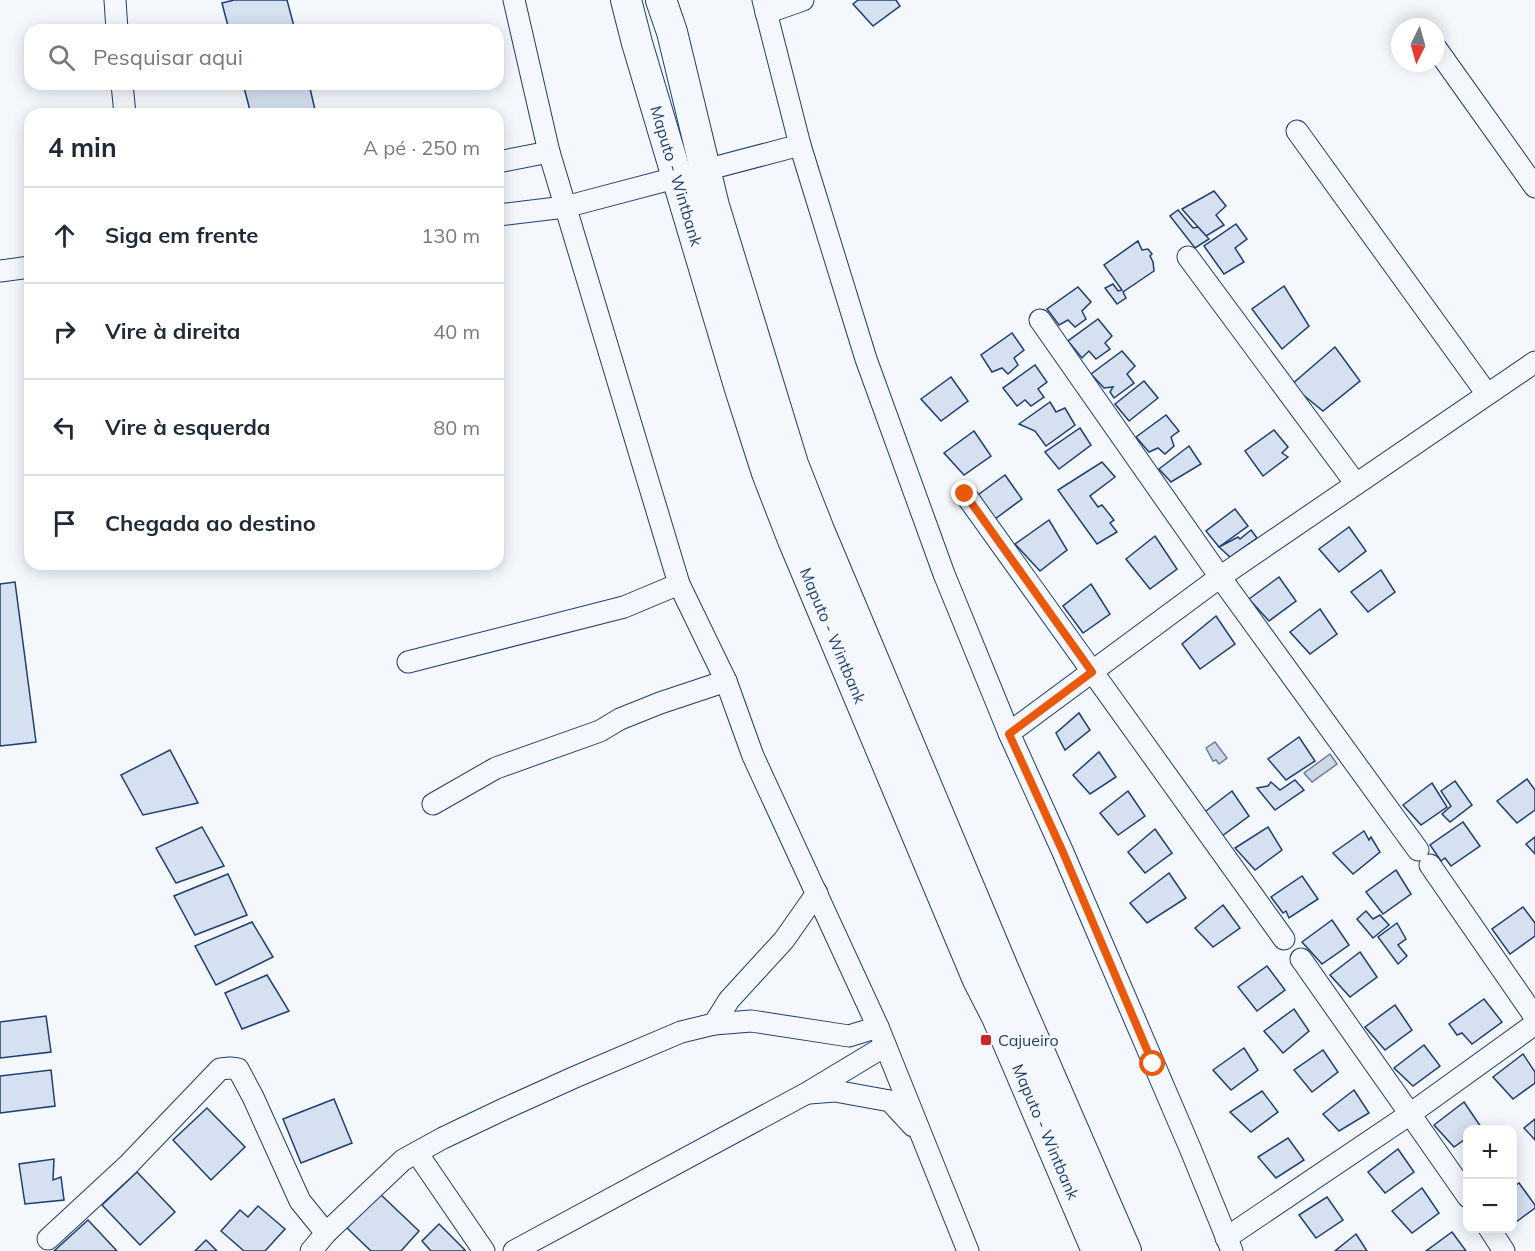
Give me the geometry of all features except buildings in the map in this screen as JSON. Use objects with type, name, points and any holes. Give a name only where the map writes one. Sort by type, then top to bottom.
[{"type":"highway","name":"Maputo - Wintbank","points":[[626,0],[637,43],[691,174],[766,381],[793,464],[1002,968],[1126,1251]]},
{"type":"highway","name":"Maputo - Wintbank","points":[[661,0],[672,32],[691,174],[740,389],[767,473],[978,980],[997,1017],[1097,1251]]},
{"type":"street","points":[[115,0],[117,24]]},
{"type":"street","points":[[514,0],[549,152],[679,584],[726,681],[753,756],[881,1036],[968,1251]]},
{"type":"street","points":[[803,0],[764,6],[800,145],[866,359],[944,574],[1009,734],[1062,850],[1229,1244],[1535,1024]]},
{"type":"street","points":[[1445,61],[1535,187]]},
{"type":"street","points":[[123,90],[124,108]]},
{"type":"street","points":[[1297,131],[1487,394]]},
{"type":"street","points":[[504,214],[565,207],[800,145]]},
{"type":"street","points":[[504,161],[549,152]]},
{"type":"street","points":[[1188,257],[1356,484]]},
{"type":"street","points":[[0,271],[24,268]]},
{"type":"street","points":[[1040,320],[1220,577],[1424,858],[1535,1017]]},
{"type":"street","points":[[1009,734],[1220,577],[1535,362]]},
{"type":"street","points":[[965,494],[1284,939]]},
{"type":"street","points":[[408,662],[624,607],[679,584]]},
{"type":"street","points":[[433,804],[496,768],[600,731],[621,719],[660,703],[726,681]]},
{"type":"street","points":[[714,1024],[729,1000],[784,939],[817,893]]},
{"type":"street","points":[[1301,959],[1463,1191]]},
{"type":"street","points":[[311,1251],[326,1233],[403,1161],[504,1109],[681,1032],[714,1024],[751,1021],[849,1036],[881,1036]]},
{"type":"street","points":[[514,1251],[807,1093],[881,1036]]},
{"type":"street","points":[[48,1239],[128,1165],[220,1069],[230,1068],[238,1069],[300,1200],[326,1233]]},
{"type":"street","points":[[807,1093],[835,1091],[890,1101],[922,1135]]},
{"type":"street","points":[[417,1153],[484,1251]]},
{"type":"street","points":[[1492,1233],[1504,1251]]},
{"type":"shaded area","points":[[1215,742],[1227,758],[1219,764],[1216,760],[1213,761],[1206,748]]},
{"type":"shaded area","points":[[1330,754],[1337,764],[1312,782],[1304,773]]},
{"type":"place","name":"Cajueiro","points":[[986,1040]]},
{"type":"route","points":[[965,494],[1092,672],[1009,734],[1062,850],[1153,1064]]}]
